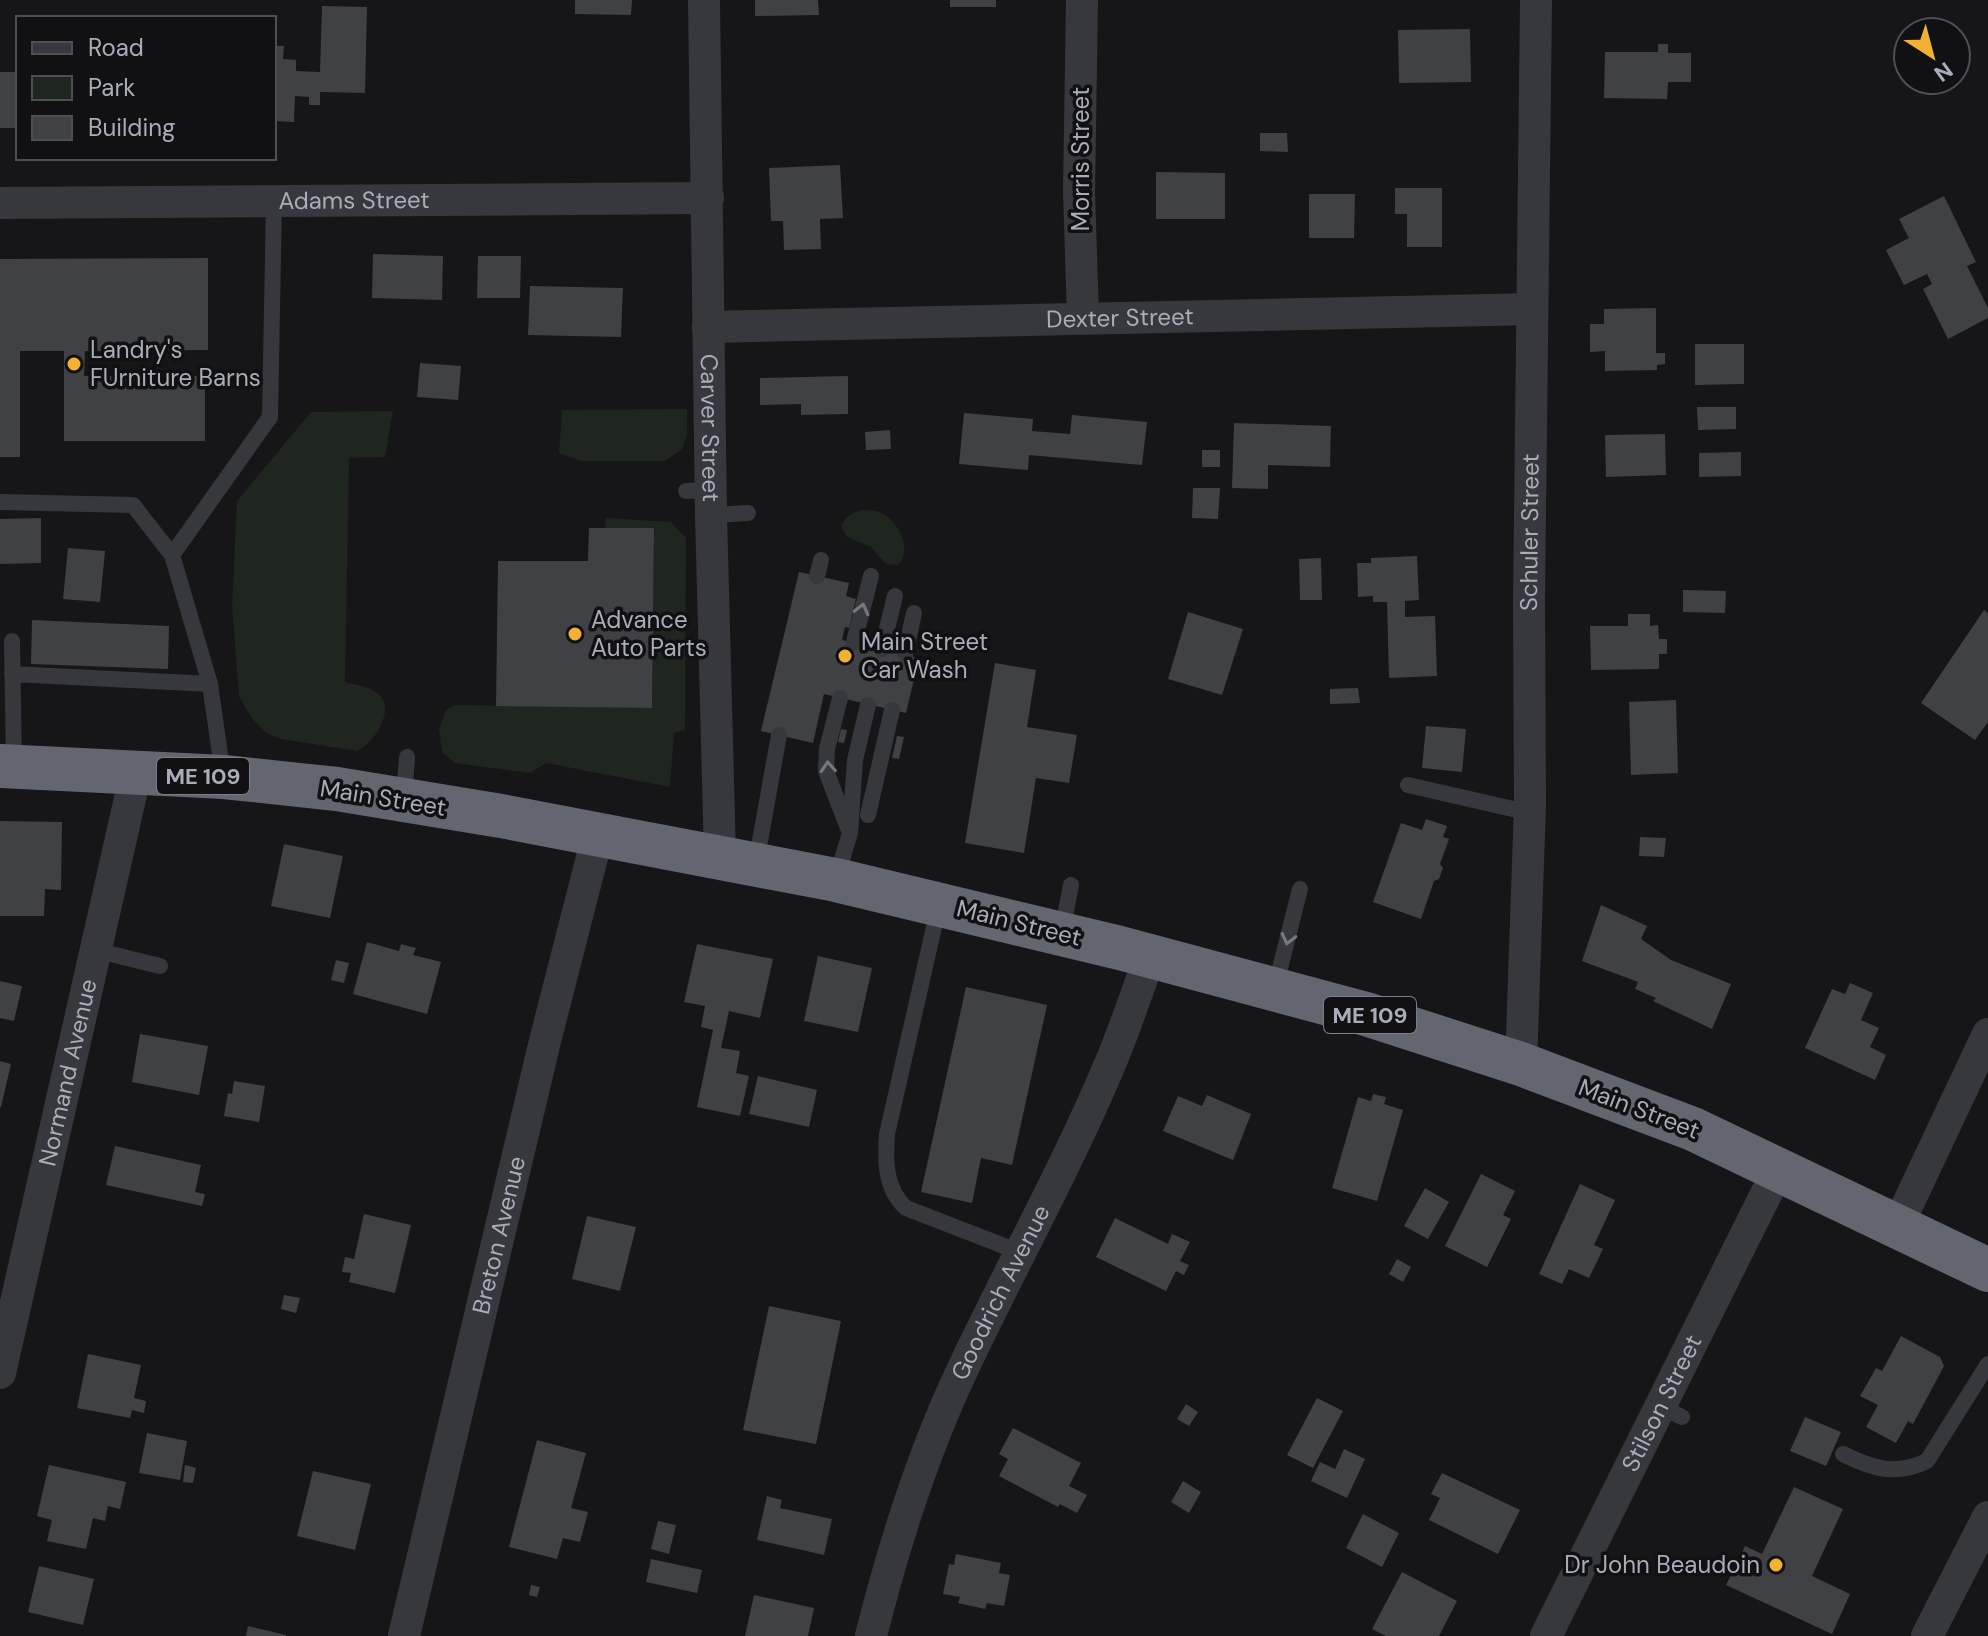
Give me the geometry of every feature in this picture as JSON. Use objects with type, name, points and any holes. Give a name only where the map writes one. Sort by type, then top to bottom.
[{"type":"highway","name":"Main Street","points":[[7,766],[224,777],[337,789],[738,860],[940,903],[1061,933],[1275,988],[1521,1064],[1693,1129],[1988,1270]]},
{"type":"street","name":"Carver Street","points":[[704,0],[708,327],[702,499],[738,860]]},
{"type":"street","name":"Morris Street","points":[[1082,0],[1079,192],[1083,317]]},
{"type":"street","name":"Schuler Street","points":[[1521,1064],[1530,813],[1536,0]]},
{"type":"street","name":"Adams Street","points":[[0,203],[708,198]]},
{"type":"street","name":"Dexter Street","points":[[708,327],[1532,309]]},
{"type":"street","name":"Normand Avenue","points":[[0,1373],[136,772]]},
{"type":"street","name":"Breton Avenue","points":[[404,1636],[545,1041],[598,834]]},
{"type":"street","name":"Goodrich Avenue","points":[[871,1636],[919,1474],[959,1378],[1022,1253],[1110,1064],[1150,956]]},
{"type":"street","points":[[1897,1227],[1988,1034]]},
{"type":"street","name":"Stilson Street","points":[[1546,1636],[1671,1412],[1778,1170]]},
{"type":"street","points":[[1927,1636],[1988,1517]]},
{"type":"lane","points":[[172,555],[270,417],[274,201]]},
{"type":"lane","points":[[702,499],[748,513]]},
{"type":"lane","points":[[0,502],[133,505],[172,555],[210,684],[224,777]]},
{"type":"lane","points":[[854,642],[871,576]]},
{"type":"lane","points":[[882,649],[895,596]]},
{"type":"lane","points":[[905,654],[914,613]]},
{"type":"lane","points":[[7,766],[12,641]]},
{"type":"lane","points":[[12,674],[210,684]]},
{"type":"lane","points":[[840,698],[827,749],[826,771],[850,833]]},
{"type":"lane","points":[[836,880],[850,833],[855,760],[868,705]]},
{"type":"lane","points":[[868,815],[892,710]]},
{"type":"lane","points":[[738,860],[764,814],[779,735]]},
{"type":"lane","points":[[404,801],[407,757]]},
{"type":"lane","points":[[1408,785],[1530,813]]},
{"type":"lane","points":[[1061,933],[1071,885]]},
{"type":"lane","points":[[1275,988],[1300,889]]},
{"type":"lane","points":[[940,903],[887,1134],[885,1159],[889,1180],[894,1197],[906,1208],[1022,1253]]},
{"type":"lane","points":[[95,950],[160,966]]},
{"type":"lane","points":[[1843,1454],[1871,1468],[1892,1471],[1911,1469],[1927,1461],[1988,1364]]},
{"type":"green space","points":[[687,409],[687,436],[681,450],[665,461],[581,461],[559,453],[562,410]]},
{"type":"green space","points":[[393,411],[385,457],[349,458],[345,682],[376,692],[385,706],[382,724],[371,741],[357,751],[281,739],[266,733],[251,717],[239,696],[232,606],[237,501],[311,412]]},
{"type":"green space","points":[[862,510],[882,513],[898,529],[904,552],[898,565],[886,564],[871,547],[847,537],[841,526],[849,515]]},
{"type":"green space","points":[[606,518],[671,522],[686,538],[685,730],[674,733],[670,787],[546,763],[530,773],[455,763],[442,752],[439,729],[446,710],[455,705],[652,708],[654,528],[605,528]]},
{"type":"building","points":[[575,0],[632,0],[631,15],[575,14]]},
{"type":"building","points":[[755,0],[818,0],[819,15],[755,16]]},
{"type":"building","points":[[950,0],[996,0],[996,7],[950,7]]},
{"type":"building","points":[[322,6],[367,7],[365,93],[320,92],[320,105],[309,105],[309,97],[295,96],[294,122],[276,121],[276,46],[284,46],[283,59],[296,60],[296,71],[320,72]]},
{"type":"building","points":[[1470,29],[1471,82],[1399,83],[1398,30]]},
{"type":"building","points":[[1658,44],[1668,44],[1668,53],[1691,53],[1691,82],[1668,82],[1667,99],[1604,98],[1605,52],[1658,52]]},
{"type":"building","points":[[0,72],[16,72],[16,128],[0,128]]},
{"type":"building","points":[[1260,133],[1287,133],[1288,152],[1260,151]]},
{"type":"building","points":[[840,165],[843,218],[820,219],[821,249],[784,250],[783,221],[771,221],[769,168]]},
{"type":"building","points":[[1156,172],[1225,173],[1225,219],[1156,219]]},
{"type":"building","points":[[1395,188],[1442,188],[1442,247],[1407,247],[1407,214],[1395,214]]},
{"type":"building","points":[[1309,194],[1355,194],[1354,238],[1309,238]]},
{"type":"building","points":[[1944,196],[1976,262],[1967,266],[1988,308],[1988,318],[1948,339],[1923,289],[1932,284],[1927,274],[1904,285],[1886,250],[1909,238],[1899,219]]},
{"type":"building","points":[[373,254],[443,256],[442,300],[372,298]]},
{"type":"building","points":[[478,256],[521,256],[520,298],[477,298]]},
{"type":"building","name":"Landry's FUrniture Barns","points":[[208,258],[208,350],[85,351],[84,376],[205,376],[205,441],[64,441],[64,351],[20,351],[20,457],[0,457],[0,259]]},
{"type":"building","points":[[530,286],[623,288],[621,337],[528,335]]},
{"type":"building","points":[[1656,308],[1656,353],[1665,353],[1665,364],[1657,365],[1657,370],[1605,371],[1605,351],[1590,352],[1590,324],[1604,324],[1604,309]]},
{"type":"building","points":[[1695,344],[1744,344],[1744,384],[1695,385]]},
{"type":"building","points":[[420,363],[461,366],[458,400],[417,397]]},
{"type":"building","points":[[848,376],[848,414],[801,415],[801,404],[760,405],[760,378]]},
{"type":"building","points":[[1697,407],[1736,407],[1736,429],[1698,430]]},
{"type":"building","points":[[964,413],[1033,419],[1032,431],[1070,434],[1072,415],[1147,422],[1142,465],[1029,455],[1028,470],[959,464]]},
{"type":"building","points":[[1234,423],[1331,426],[1330,467],[1268,465],[1268,489],[1232,488]]},
{"type":"building","points":[[890,430],[891,449],[866,450],[865,432]]},
{"type":"building","points":[[1665,434],[1666,475],[1606,477],[1605,435]]},
{"type":"building","points":[[1202,450],[1220,450],[1220,467],[1202,467]]},
{"type":"building","points":[[1741,452],[1741,476],[1699,477],[1699,453]]},
{"type":"building","points":[[1193,488],[1220,488],[1218,519],[1192,518]]},
{"type":"building","points":[[41,518],[41,563],[0,564],[0,519]]},
{"type":"building","name":"Advance Auto Parts","points":[[589,528],[654,528],[652,708],[496,706],[498,561],[588,561]]},
{"type":"building","points":[[68,548],[105,551],[100,602],[63,599]]},
{"type":"building","points":[[1417,556],[1419,600],[1405,601],[1405,617],[1435,616],[1437,676],[1389,678],[1387,602],[1373,602],[1373,596],[1358,597],[1357,563],[1371,563],[1371,558]]},
{"type":"building","points":[[1321,558],[1322,600],[1300,600],[1299,559]]},
{"type":"building","name":"Main Street Car Wash","points":[[799,572],[849,583],[846,596],[856,599],[849,628],[845,627],[842,640],[919,658],[906,713],[824,694],[813,743],[761,731]]},
{"type":"building","points":[[1683,590],[1726,591],[1725,613],[1683,612]]},
{"type":"building","points":[[1984,610],[1988,613],[1988,722],[1975,740],[1921,703]]},
{"type":"building","points":[[1188,612],[1243,629],[1222,695],[1168,679]]},
{"type":"building","points":[[1628,614],[1650,614],[1650,626],[1658,625],[1659,639],[1667,639],[1667,654],[1659,654],[1659,669],[1591,670],[1590,626],[1628,626]]},
{"type":"building","points":[[32,620],[169,626],[168,669],[31,664]]},
{"type":"building","points":[[995,663],[1036,670],[1027,727],[1077,735],[1069,783],[1036,778],[1024,853],[965,843]]},
{"type":"building","points":[[1358,688],[1360,703],[1330,704],[1330,689]]},
{"type":"building","points":[[1676,700],[1678,773],[1631,775],[1629,702]]},
{"type":"building","points":[[1426,726],[1466,729],[1462,772],[1422,768]]},
{"type":"building","points":[[841,729],[847,730],[844,743],[838,742]]},
{"type":"building","points":[[897,736],[904,737],[899,759],[892,758]]},
{"type":"building","points":[[1426,819],[1447,826],[1443,837],[1449,839],[1440,864],[1443,868],[1439,879],[1434,881],[1421,919],[1373,902],[1401,823],[1422,830]]},
{"type":"building","points":[[0,821],[62,822],[61,890],[45,889],[44,916],[0,916]]},
{"type":"building","points":[[1640,837],[1666,838],[1664,857],[1639,856]]},
{"type":"building","points":[[284,844],[343,856],[330,918],[271,906]]},
{"type":"building","points":[[1601,905],[1647,926],[1641,939],[1671,960],[1731,984],[1712,1029],[1653,1001],[1656,998],[1635,989],[1638,982],[1582,961]]},
{"type":"building","points":[[367,942],[399,951],[401,944],[416,948],[413,955],[441,962],[427,1014],[353,994]]},
{"type":"building","points":[[697,944],[773,959],[760,1018],[729,1011],[721,1048],[740,1051],[736,1073],[749,1076],[740,1116],[697,1107],[713,1030],[701,1027],[705,1006],[684,1002]]},
{"type":"building","points":[[818,956],[872,968],[858,1032],[804,1021]]},
{"type":"building","points":[[336,960],[349,963],[344,983],[331,980]]},
{"type":"building","points":[[0,981],[22,986],[14,1021],[0,1018]]},
{"type":"building","points":[[1850,983],[1873,993],[1861,1020],[1879,1028],[1870,1047],[1886,1055],[1875,1080],[1805,1048],[1832,989],[1845,994]]},
{"type":"building","points":[[966,987],[1047,1005],[1012,1165],[981,1158],[972,1203],[921,1192]]},
{"type":"building","points":[[140,1034],[208,1046],[199,1095],[132,1082]]},
{"type":"building","points":[[0,1061],[11,1064],[1,1107],[0,1107]]},
{"type":"building","points":[[758,1076],[817,1090],[809,1127],[749,1114]]},
{"type":"building","points":[[234,1081],[265,1086],[259,1122],[224,1116],[228,1093],[232,1094]]},
{"type":"building","points":[[1373,1094],[1386,1097],[1384,1104],[1403,1110],[1377,1201],[1332,1188],[1358,1097],[1371,1101]]},
{"type":"building","points":[[1207,1095],[1251,1114],[1233,1160],[1163,1131],[1178,1096],[1202,1106]]},
{"type":"building","points":[[115,1146],[201,1165],[195,1192],[205,1194],[202,1206],[106,1185]]},
{"type":"building","points":[[1481,1174],[1515,1191],[1503,1215],[1511,1219],[1487,1267],[1445,1246]]},
{"type":"building","points":[[1580,1184],[1615,1200],[1594,1245],[1603,1249],[1589,1278],[1569,1269],[1562,1284],[1539,1274]]},
{"type":"building","points":[[1425,1188],[1449,1202],[1428,1239],[1404,1226]]},
{"type":"building","points":[[364,1214],[411,1225],[395,1293],[349,1282],[351,1273],[342,1272],[345,1257],[354,1259]]},
{"type":"building","points":[[587,1216],[636,1227],[620,1291],[572,1279]]},
{"type":"building","points":[[1115,1218],[1168,1244],[1172,1234],[1190,1242],[1180,1261],[1189,1265],[1184,1275],[1176,1271],[1166,1291],[1096,1257]]},
{"type":"building","points":[[1397,1259],[1411,1267],[1403,1282],[1389,1274]]},
{"type":"building","points":[[284,1295],[300,1298],[296,1313],[281,1309]]},
{"type":"building","points":[[769,1306],[841,1321],[816,1444],[743,1430]]},
{"type":"building","points":[[1901,1336],[1940,1357],[1944,1366],[1913,1424],[1908,1421],[1896,1443],[1866,1427],[1878,1405],[1860,1396],[1876,1368],[1882,1371]]},
{"type":"building","points":[[88,1354],[141,1365],[134,1398],[146,1401],[144,1413],[132,1410],[130,1418],[77,1408]]},
{"type":"building","points":[[1317,1398],[1343,1411],[1313,1468],[1287,1455]]},
{"type":"building","points":[[1186,1404],[1198,1412],[1189,1426],[1177,1419]]},
{"type":"building","points":[[1805,1417],[1841,1432],[1826,1466],[1790,1451]]},
{"type":"building","points":[[1013,1428],[1081,1463],[1069,1486],[1087,1495],[1077,1513],[1060,1504],[1058,1507],[999,1476],[1008,1459],[999,1454]]},
{"type":"building","points":[[147,1433],[187,1441],[180,1480],[139,1473]]},
{"type":"building","points":[[537,1440],[586,1453],[571,1508],[588,1512],[580,1542],[563,1538],[557,1559],[509,1547]]},
{"type":"building","points":[[1344,1449],[1365,1459],[1347,1498],[1311,1481],[1320,1462],[1335,1469]]},
{"type":"building","points":[[49,1465],[126,1482],[120,1509],[108,1506],[105,1521],[93,1518],[86,1549],[47,1541],[52,1520],[37,1516]]},
{"type":"building","points":[[185,1465],[196,1468],[193,1483],[183,1482]]},
{"type":"building","points":[[313,1471],[371,1484],[355,1550],[297,1536]]},
{"type":"building","points":[[1442,1473],[1520,1510],[1498,1554],[1429,1520],[1440,1498],[1431,1494]]},
{"type":"building","points":[[1183,1481],[1201,1492],[1189,1513],[1171,1502]]},
{"type":"building","name":"Dr John Beaudoin","points":[[1794,1487],[1843,1509],[1812,1576],[1850,1594],[1832,1634],[1726,1585],[1745,1546],[1762,1554]]},
{"type":"building","points":[[767,1496],[782,1500],[780,1508],[832,1519],[824,1555],[757,1540]]},
{"type":"building","points":[[1363,1514],[1399,1533],[1382,1567],[1346,1548]]},
{"type":"building","points":[[658,1521],[676,1525],[669,1554],[651,1549]]},
{"type":"building","points":[[956,1554],[1001,1563],[999,1573],[1010,1575],[1004,1606],[987,1603],[985,1609],[958,1603],[960,1597],[943,1594],[949,1564],[954,1565]]},
{"type":"building","points":[[651,1559],[702,1570],[697,1593],[646,1582]]},
{"type":"building","points":[[39,1566],[94,1579],[83,1625],[28,1612]]},
{"type":"building","points":[[1402,1572],[1457,1601],[1439,1636],[1386,1636],[1372,1629]]},
{"type":"building","points":[[531,1585],[540,1587],[537,1597],[529,1595]]},
{"type":"building","points":[[754,1595],[814,1608],[808,1636],[745,1636]]},
{"type":"building","points":[[248,1626],[286,1635],[286,1636],[246,1636]]},
{"type":"place","name":"Landry's FUrniture Barns","points":[[74,364]]},
{"type":"place","name":"Advance Auto Parts","points":[[575,634]]},
{"type":"place","name":"Main Street Car Wash","points":[[845,656]]},
{"type":"place","name":"Dr John Beaudoin","points":[[1776,1565]]}]
